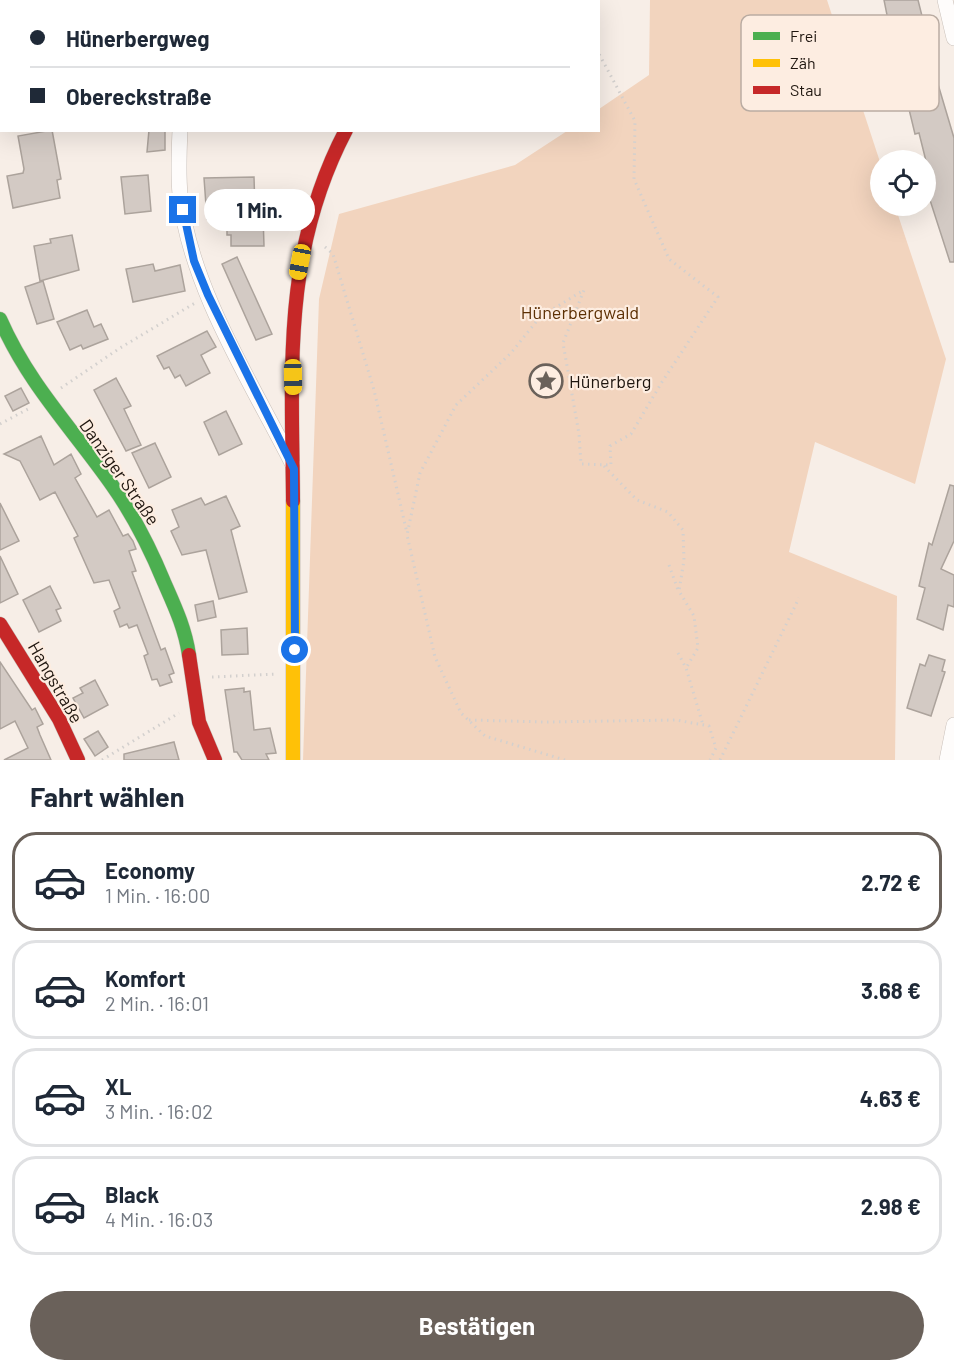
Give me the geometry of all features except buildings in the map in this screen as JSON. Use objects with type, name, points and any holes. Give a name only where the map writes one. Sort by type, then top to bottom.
[{"type":"street","points":[[945,0],[954,38]]},
{"type":"street","points":[[180,132],[182,205],[194,261],[208,295],[294,469]]},
{"type":"street","points":[[293,760],[295,674],[292,331],[296,279],[306,229],[317,191],[345,132]]},
{"type":"street","name":"Danziger Straße","points":[[0,319],[16,355],[46,400],[112,485],[144,535],[185,629],[199,722],[215,760]]},
{"type":"street","name":"Hangstraße","points":[[0,624],[59,719],[78,760]]},
{"type":"street","points":[[947,760],[954,725]]},
{"type":"path","points":[[407,535],[420,473],[456,405],[511,353],[540,317],[584,290],[563,343],[579,434],[581,464],[604,466],[611,465],[610,446],[631,434],[718,297],[669,259],[634,179],[635,121],[600,56]]},
{"type":"path","points":[[306,229],[333,254],[374,390],[435,657],[461,713],[485,736],[565,760]]},
{"type":"path","points":[[0,424],[46,400],[120,348],[208,295]]},
{"type":"path","points":[[604,466],[637,500],[668,512],[682,530],[684,560],[679,591]]},
{"type":"path","points":[[669,565],[679,591],[694,616],[698,648],[686,668]]},
{"type":"path","points":[[720,760],[799,598]]},
{"type":"path","points":[[678,652],[686,668],[703,725]]},
{"type":"path","points":[[193,679],[236,674],[295,674]]},
{"type":"path","points":[[102,760],[180,712]]},
{"type":"path","points":[[468,720],[545,722],[676,720],[709,726],[716,748],[710,760]]},
{"type":"green space","name":"Hünerbergwald","points":[[650,0],[827,0],[832,15],[741,15],[741,111],[863,111],[876,150],[870,150],[870,216],[898,216],[946,359],[915,484],[815,442],[789,552],[897,596],[895,760],[303,760],[319,299],[339,214],[515,165],[565,132],[600,132],[600,108],[649,75]]},
{"type":"traffic: fast","points":[[0,319],[24,365],[112,485],[134,520],[176,609],[189,655]]},
{"type":"traffic: slow","points":[[293,501],[293,760]]},
{"type":"traffic: jam","points":[[293,501],[292,357],[301,266],[311,221],[325,176],[345,132]]},
{"type":"traffic: jam","points":[[0,624],[59,719],[78,760]]},
{"type":"traffic: jam","points":[[189,655],[199,722],[215,760]]},
{"type":"place","name":"Hünerberg","points":[[546,381]]},
{"type":"route","points":[[183,210],[194,261],[208,295],[294,469],[295,650]]}]
